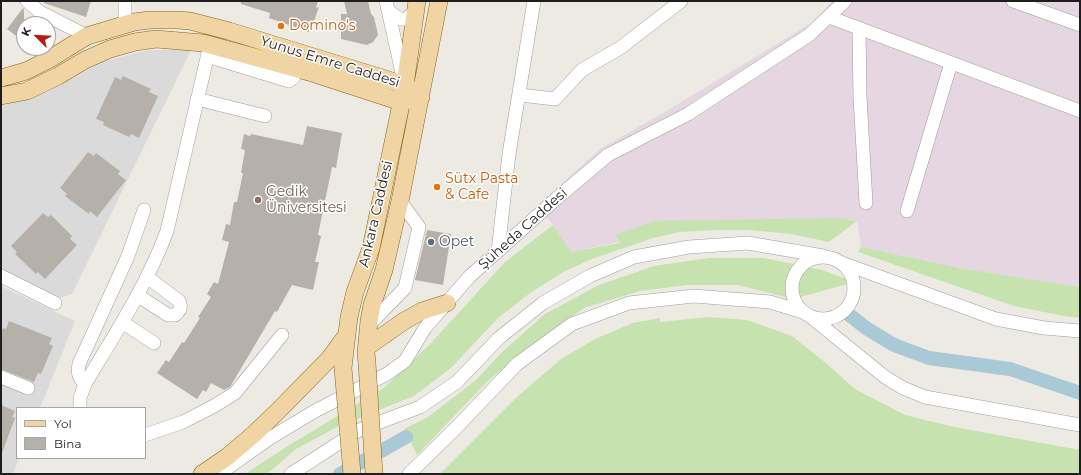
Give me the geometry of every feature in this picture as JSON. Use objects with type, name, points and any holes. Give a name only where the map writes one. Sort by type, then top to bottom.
[{"type":"main road","name":"Ankara Caddesi","points":[[374,474],[367,355],[369,325],[372,305],[384,270],[400,202],[439,1]]},
{"type":"main road","name":"Ankara Caddesi","points":[[352,474],[343,368],[346,336],[352,305],[371,248],[405,85],[416,6]]},
{"type":"main road","name":"Yunus Emre Caddesi","points":[[1,78],[26,71],[48,60],[87,36],[125,25],[150,20],[190,21],[229,31],[405,85],[421,97]]},
{"type":"main road","name":"Yunus Emre Caddesi","points":[[1,96],[27,91],[58,76],[85,60],[110,49],[135,42],[156,39],[203,43],[208,50],[296,69],[401,102],[421,97]]},
{"type":"main road","points":[[367,355],[404,321],[422,311],[447,303]]},
{"type":"main road","points":[[202,474],[254,434],[277,412],[329,359],[346,336]]},
{"type":"street","points":[[27,1],[40,12],[87,36]]},
{"type":"street","points":[[125,1],[125,25]]},
{"type":"street","points":[[498,251],[509,154],[520,95],[534,1]]},
{"type":"street","points":[[520,95],[555,99],[582,70],[620,48],[681,1]]},
{"type":"street","name":"Şüheda Caddesi","points":[[219,474],[270,438],[315,411],[393,370],[404,361],[425,328],[469,277],[608,155],[688,114],[809,35],[845,1]]},
{"type":"street","points":[[1013,1],[1080,26]]},
{"type":"street","points":[[388,6],[398,18],[402,20],[406,19],[416,6]]},
{"type":"street","points":[[388,6],[405,85]]},
{"type":"street","points":[[828,17],[1080,111]]},
{"type":"street","points":[[859,28],[860,97],[866,203]]},
{"type":"street","points":[[80,407],[80,398],[85,384],[147,277],[167,231],[208,50]]},
{"type":"street","points":[[907,211],[952,63]]},
{"type":"street","points":[[197,99],[264,116]]},
{"type":"street","points":[[369,325],[404,288],[418,227],[400,202]]},
{"type":"street","points":[[85,384],[80,379],[78,364],[128,256],[144,210]]},
{"type":"street","points":[[291,474],[359,430],[420,408],[457,382],[499,338],[543,303],[590,276],[634,257],[689,247],[748,243],[834,258],[842,263],[883,279],[996,319],[1044,328],[1080,331]]},
{"type":"street","points":[[823,256],[812,258],[803,264],[796,272],[792,282],[792,293],[796,303],[807,314],[885,377],[904,388],[925,397],[1080,425]]},
{"type":"street","points":[[409,474],[455,429],[517,364],[572,324],[629,303],[694,296],[770,302],[821,319],[831,318],[840,314],[848,307],[853,294],[853,279],[849,270],[842,263]]},
{"type":"street","points":[[1,276],[55,303]]},
{"type":"street","points":[[137,295],[168,315],[175,315],[179,310],[179,300],[147,277]]},
{"type":"street","points":[[122,322],[154,343]]},
{"type":"street","points":[[146,435],[183,422],[235,393],[282,335]]},
{"type":"street","points":[[1,377],[28,388]]},
{"type":"shaded area","points":[[832,1],[1080,1],[1080,287],[960,268],[861,247],[857,221],[840,218],[617,235],[620,242],[571,252],[553,225],[537,206],[600,149],[665,112],[813,22]]},
{"type":"shaded area","points":[[148,50],[191,50],[72,294],[56,299],[1,271],[1,105],[48,91],[101,62]]},
{"type":"shaded area","points":[[1,286],[75,321],[40,407],[16,407],[16,459],[19,459],[13,474],[1,474]]},
{"type":"green space","points":[[840,218],[857,221],[829,242],[791,234],[749,230],[680,232],[653,238],[592,259],[563,272],[530,293],[497,319],[451,368],[414,396],[339,426],[296,449],[267,474],[245,474],[385,387],[431,343],[505,262],[553,225],[571,252],[620,243],[616,235],[654,221]]},
{"type":"green space","points":[[861,247],[960,268],[1080,287],[1080,318],[1014,306],[858,252]]},
{"type":"green space","points":[[709,258],[764,258],[822,270],[855,282],[793,299],[738,285],[688,285],[640,291],[584,308],[541,339],[489,380],[417,455],[404,429],[428,417],[476,380],[501,353],[545,314],[599,285],[654,266]]},
{"type":"green space","points":[[708,317],[747,320],[792,336],[855,389],[905,415],[954,427],[1080,450],[1080,474],[440,474],[517,397],[561,359],[595,339],[633,323],[660,318],[660,322]]},
{"type":"building","points":[[44,1],[91,1],[86,17],[44,3]]},
{"type":"building","points":[[241,1],[318,1],[316,8],[319,7],[309,32],[269,18],[270,13],[241,4]]},
{"type":"building","points":[[344,1],[368,1],[371,14],[374,17],[378,35],[373,42],[367,45],[341,39],[341,14],[347,14]]},
{"type":"building","points":[[23,8],[24,16],[17,16]]},
{"type":"building","points":[[16,17],[16,36],[7,29]]},
{"type":"building","points":[[123,76],[151,89],[149,92],[158,96],[139,138],[131,134],[129,137],[103,125],[104,122],[96,119],[115,77],[121,80]]},
{"type":"building","points":[[307,126],[342,133],[336,168],[332,167],[318,235],[321,236],[315,262],[319,262],[313,290],[292,285],[277,312],[275,311],[230,387],[224,390],[211,383],[206,392],[203,390],[197,399],[157,373],[166,360],[169,362],[182,342],[184,343],[211,297],[207,294],[214,282],[218,284],[229,242],[222,240],[226,224],[230,225],[234,202],[237,202],[243,173],[241,173],[245,150],[241,149],[244,134],[250,136],[251,134],[303,145]]},
{"type":"building","points":[[88,152],[94,156],[96,153],[120,171],[118,174],[126,180],[97,217],[90,211],[89,214],[65,196],[67,194],[60,188]]},
{"type":"building","points":[[43,213],[48,217],[51,215],[72,236],[70,239],[77,245],[45,279],[38,272],[36,274],[15,254],[17,252],[11,246]]},
{"type":"building","points":[[427,230],[451,234],[443,285],[415,280]]},
{"type":"building","points":[[9,321],[52,338],[49,344],[53,346],[41,374],[38,373],[34,382],[1,369],[1,334],[3,328],[6,329]]},
{"type":"building","points":[[1,405],[15,411],[12,417],[15,418],[2,453]]},
{"type":"waterway","points":[[847,313],[866,328],[894,345],[929,358],[1010,369],[1080,393]]},
{"type":"waterway","points":[[340,474],[406,437]]},
{"type":"place","name":"Domino's","points":[[281,26]]},
{"type":"place","name":"Sütx Pasta & Cafe","points":[[437,187]]},
{"type":"place","name":"Gedik Üniversitesi","points":[[258,200]]},
{"type":"place","name":"Opet","points":[[431,242]]}]
